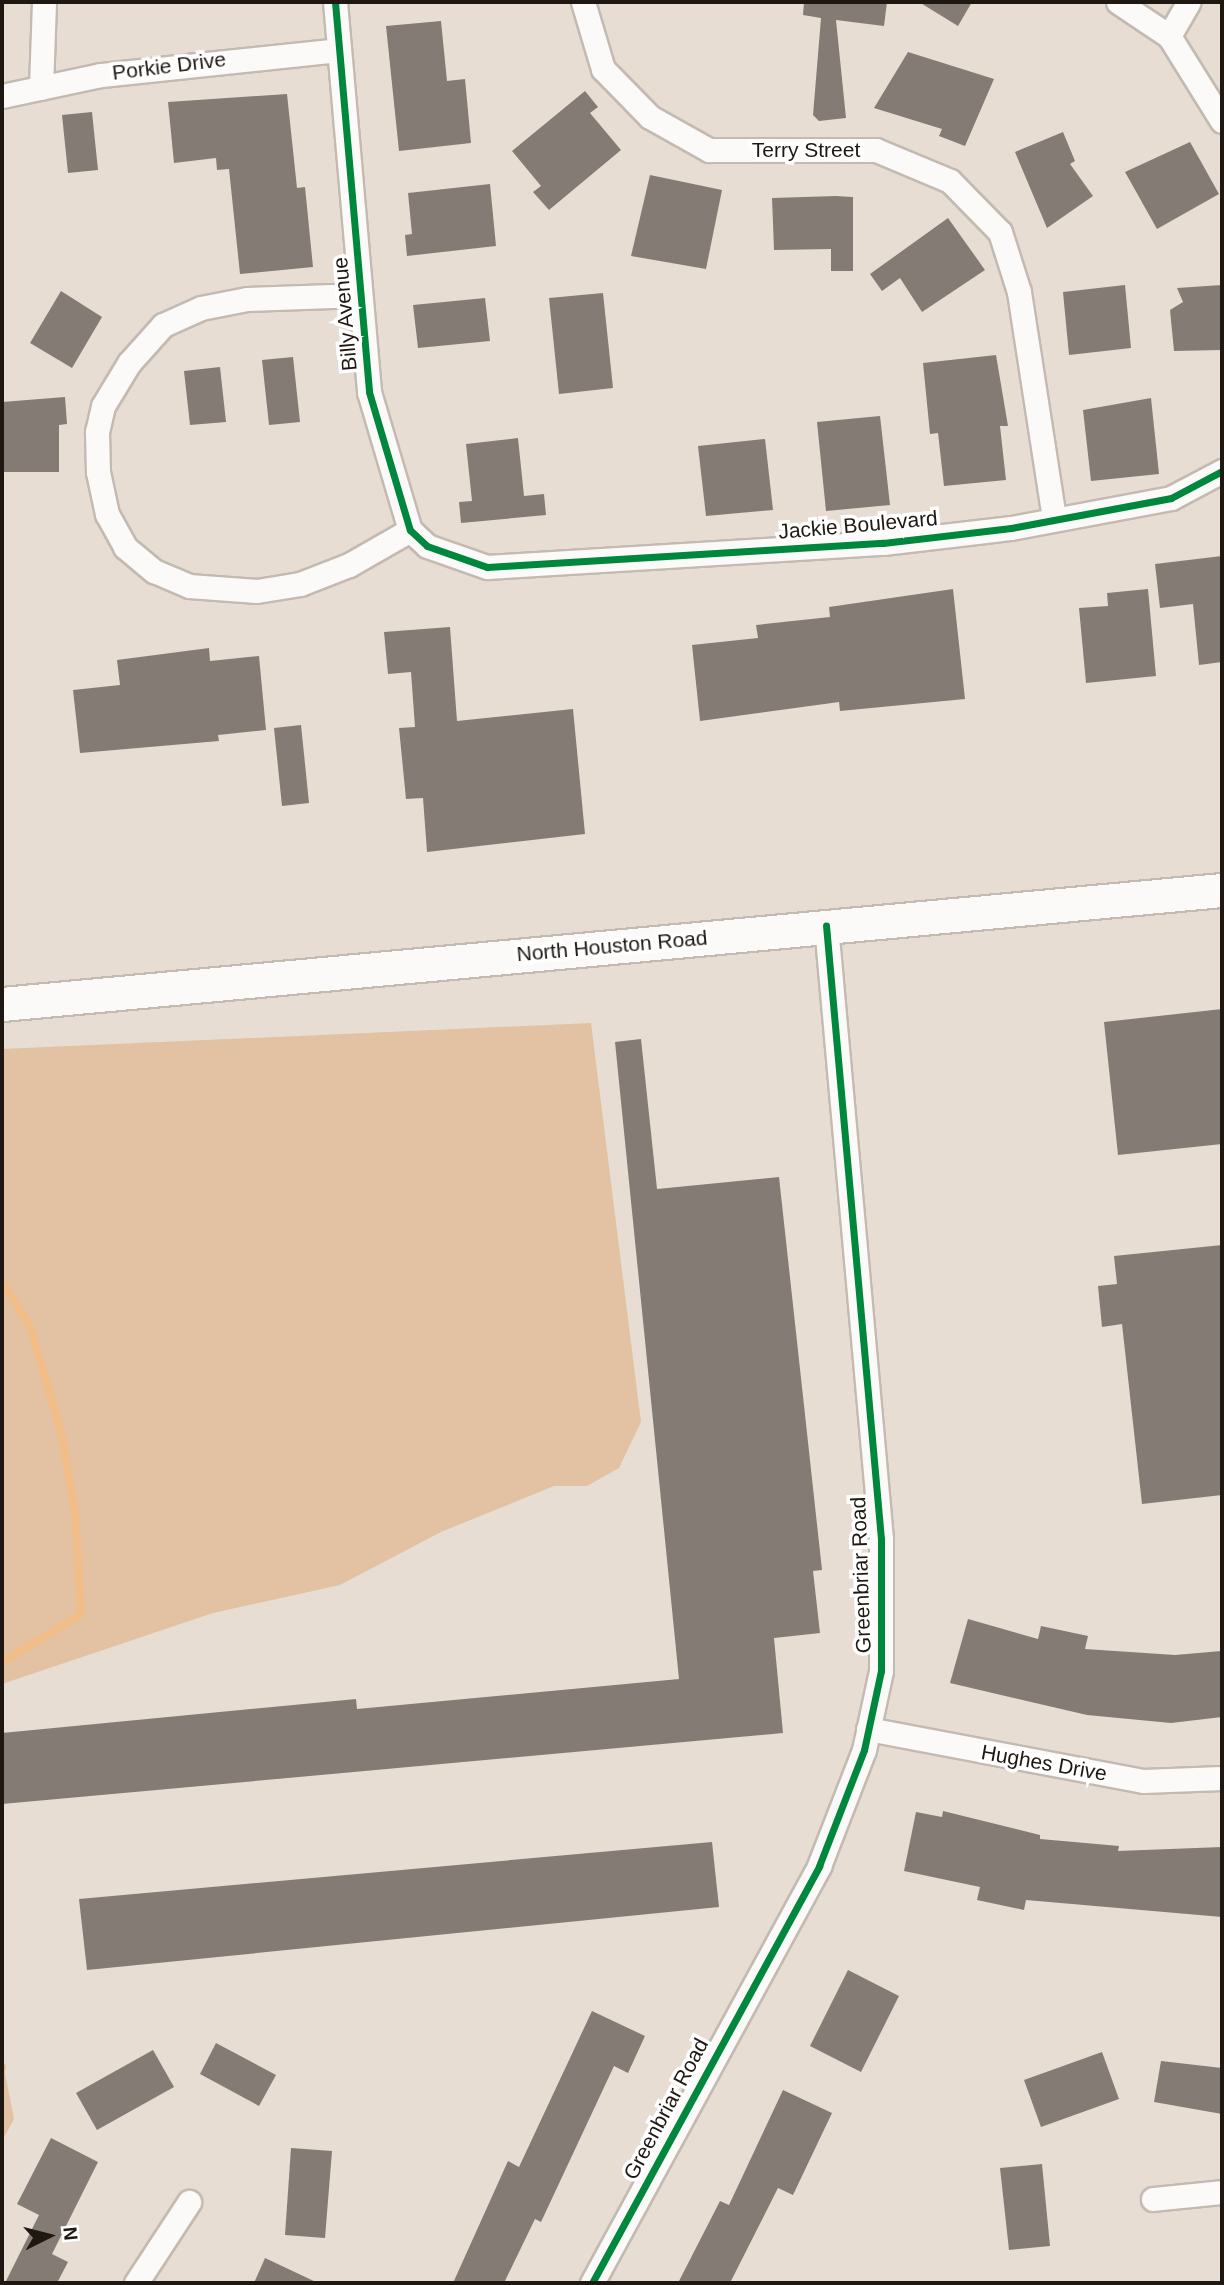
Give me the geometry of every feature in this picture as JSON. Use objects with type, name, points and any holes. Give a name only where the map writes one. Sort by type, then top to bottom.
[{"type":"street","points":[[41,88],[44,2]]},
{"type":"street","name":"Billy Avenue","points":[[335,2],[369,391],[410,530]]},
{"type":"street","name":"Terry Street","points":[[583,2],[603,69],[650,117],[709,150],[876,150],[950,181],[1000,232],[1019,292],[1054,517]]},
{"type":"street","points":[[1118,2],[1168,36],[1222,121]]},
{"type":"street","points":[[1168,36],[1189,2]]},
{"type":"street","name":"Porkie Drive","points":[[2,96],[190,63],[339,50]]},
{"type":"street","points":[[360,295],[247,299],[201,308],[163,325],[129,363],[103,406],[97,432],[98,472],[107,514],[125,547],[154,571],[189,586],[257,591],[300,584],[349,565],[410,530]]},
{"type":"street","name":"Jackie Boulevard","points":[[410,530],[452,559],[487,567],[883,543],[1011,528],[1054,517],[1171,498],[1222,471]]},
{"type":"street","name":"North Houston Road","points":[[2,1004],[1222,890]]},
{"type":"street","name":"Greenbriar Road","points":[[592,2283],[820,1866],[868,1729],[881,1671],[881,1539],[826,925]]},
{"type":"street","name":"Hughes Drive","points":[[868,1729],[1143,1781],[1222,1778]]},
{"type":"street","points":[[1153,2199],[1222,2192]]},
{"type":"street","points":[[136,2283],[189,2202]]},
{"type":"shaded area","points":[[591,1023],[641,1422],[619,1468],[587,1486],[554,1486],[441,1532],[340,1585],[213,1613],[2,1684],[2,1049]]},
{"type":"shaded area","points":[[2,2058],[14,2119],[2,2141]]},
{"type":"building","points":[[804,2],[887,2],[884,26],[836,20],[846,118],[819,121],[813,115],[821,18],[803,15]]},
{"type":"building","points":[[919,2],[972,2],[958,26]]},
{"type":"building","points":[[441,21],[447,81],[465,79],[471,143],[399,151],[386,26]]},
{"type":"building","points":[[908,52],[994,79],[965,146],[939,136],[942,129],[874,108]]},
{"type":"building","points":[[585,91],[598,107],[590,113],[621,150],[549,210],[533,192],[541,186],[512,151]]},
{"type":"building","points":[[287,94],[297,188],[305,187],[313,267],[240,274],[229,169],[217,170],[216,158],[174,163],[168,102]]},
{"type":"building","points":[[92,112],[98,170],[68,173],[62,115]]},
{"type":"building","points":[[1063,132],[1075,161],[1070,164],[1093,196],[1047,228],[1015,152]]},
{"type":"building","points":[[1190,142],[1219,194],[1157,229],[1125,172]]},
{"type":"building","points":[[650,175],[722,190],[706,269],[631,256]]},
{"type":"building","points":[[490,184],[496,246],[407,256],[405,235],[412,234],[408,193]]},
{"type":"building","points":[[853,197],[853,271],[831,271],[831,249],[774,250],[772,198]]},
{"type":"building","points":[[948,218],[985,270],[922,312],[900,278],[882,291],[870,274]]},
{"type":"building","points":[[1125,285],[1131,348],[1069,355],[1063,292]]},
{"type":"building","points":[[1222,285],[1222,350],[1174,351],[1170,310],[1183,302],[1177,288]]},
{"type":"building","points":[[61,291],[102,317],[72,368],[30,343]]},
{"type":"building","points":[[603,293],[613,388],[559,394],[549,298]]},
{"type":"building","points":[[485,298],[490,341],[418,348],[413,305]]},
{"type":"building","points":[[996,355],[1008,426],[1000,426],[1006,480],[944,486],[938,433],[930,434],[923,363]]},
{"type":"building","points":[[293,357],[300,422],[269,425],[262,360]]},
{"type":"building","points":[[220,367],[226,422],[190,425],[184,371]]},
{"type":"building","points":[[65,397],[67,424],[59,425],[59,472],[2,472],[2,402]]},
{"type":"building","points":[[1151,398],[1159,474],[1091,481],[1083,410]]},
{"type":"building","points":[[880,416],[890,505],[826,511],[817,422]]},
{"type":"building","points":[[518,438],[524,496],[544,494],[546,515],[461,523],[459,502],[472,501],[466,444]]},
{"type":"building","points":[[765,439],[773,510],[706,516],[698,446]]},
{"type":"building","points":[[1222,556],[1222,662],[1199,665],[1193,604],[1160,608],[1155,564]]},
{"type":"building","points":[[953,589],[965,699],[840,711],[839,702],[700,721],[692,645],[758,638],[756,625],[830,617],[829,607]]},
{"type":"building","points":[[1148,589],[1156,676],[1086,683],[1079,608],[1108,606],[1107,593]]},
{"type":"building","points":[[450,627],[457,721],[573,709],[585,834],[427,852],[423,798],[406,799],[399,728],[415,727],[411,672],[388,674],[384,632]]},
{"type":"building","points":[[209,648],[210,661],[259,656],[266,730],[218,735],[219,741],[80,753],[73,690],[120,685],[117,660]]},
{"type":"building","points":[[301,725],[309,803],[282,806],[274,728]]},
{"type":"building","points":[[1222,1009],[1222,1144],[1118,1155],[1104,1022]]},
{"type":"building","points":[[641,1039],[657,1189],[779,1177],[822,1570],[813,1571],[820,1633],[774,1638],[783,1733],[2,1804],[2,1733],[356,1699],[357,1709],[679,1679],[615,1042]]},
{"type":"building","points":[[1222,1245],[1222,1495],[1142,1504],[1122,1324],[1102,1327],[1098,1286],[1117,1284],[1114,1256]]},
{"type":"building","points":[[968,1619],[1038,1639],[1041,1626],[1088,1636],[1085,1649],[1175,1655],[1221,1651],[1222,1717],[1171,1723],[1087,1715],[950,1683]]},
{"type":"building","points":[[943,1811],[1040,1835],[1040,1839],[1119,1846],[1118,1851],[1222,1847],[1222,1917],[1026,1900],[1024,1910],[977,1900],[980,1887],[904,1871],[916,1812],[942,1817]]},
{"type":"building","points":[[712,1842],[719,1907],[87,1970],[79,1899]]},
{"type":"building","points":[[848,1970],[899,1996],[861,2072],[810,2046]]},
{"type":"building","points":[[592,2011],[645,2036],[628,2073],[614,2066],[541,2222],[535,2219],[504,2283],[453,2283],[508,2161],[519,2167]]},
{"type":"building","points":[[216,2043],[276,2075],[259,2106],[200,2074]]},
{"type":"building","points":[[153,2050],[174,2087],[97,2130],[76,2093]]},
{"type":"building","points":[[1102,2052],[1119,2099],[1041,2127],[1024,2080]]},
{"type":"building","points":[[1161,2061],[1222,2068],[1222,2114],[1154,2102]]},
{"type":"building","points":[[783,2090],[832,2113],[793,2195],[778,2188],[730,2283],[678,2283],[720,2201],[729,2205]]},
{"type":"building","points":[[51,2138],[98,2162],[52,2254],[68,2262],[57,2283],[5,2283],[39,2215],[17,2204]]},
{"type":"building","points":[[291,2148],[332,2151],[325,2238],[285,2235]]},
{"type":"building","points":[[1042,2164],[1050,2246],[1009,2250],[1000,2168]]},
{"type":"building","points":[[265,2258],[318,2283],[254,2283]]},
{"type":"waterway","points":[[2,1282],[30,1326],[61,1432],[75,1512],[81,1614],[2,1662]]},
{"type":"cycle path","points":[[335,2],[369,392],[410,530],[427,546],[487,567],[883,543],[1011,528],[1171,498],[1222,471]]},
{"type":"cycle path","points":[[592,2283],[819,1866],[864,1750],[881,1671],[881,1539],[826,925]]}]
